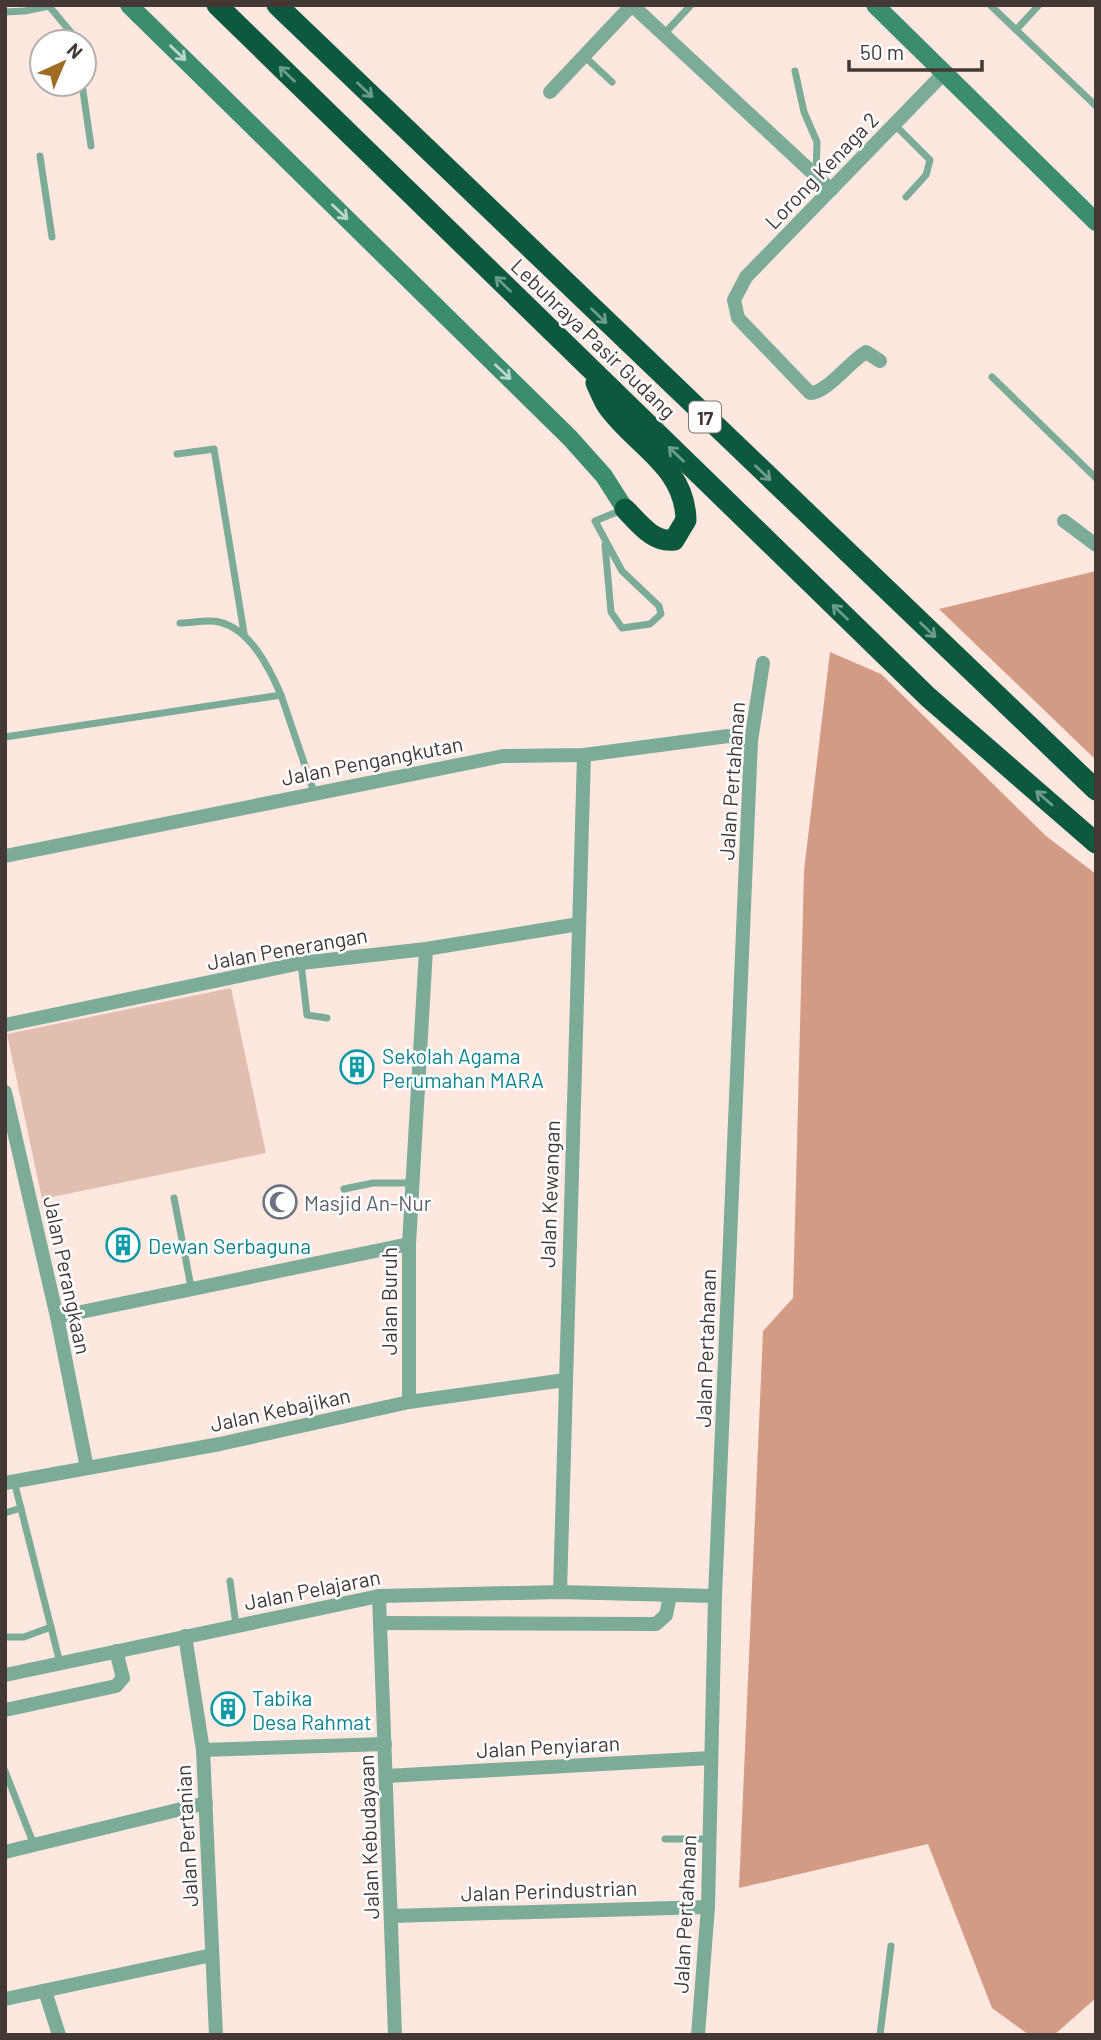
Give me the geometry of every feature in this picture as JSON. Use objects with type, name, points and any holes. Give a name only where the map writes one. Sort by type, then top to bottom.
[{"type":"highway","name":"Lebuhraya Pasir Gudang","points":[[217,5],[928,697],[1096,843]]},
{"type":"highway","name":"Lebuhraya Pasir Gudang","points":[[276,5],[1096,790]]},
{"type":"highway","points":[[587,366],[608,407],[669,470],[680,490],[686,520],[682,531],[674,540],[663,541],[646,531],[625,509]]},
{"type":"street","points":[[129,5],[570,438],[604,476],[625,509]]},
{"type":"street","points":[[550,92],[632,5],[831,190]]},
{"type":"street","points":[[875,5],[1096,222]]},
{"type":"street","name":"Lorong Kenaga 2","points":[[880,361],[866,352],[851,361],[823,389],[810,393],[738,318],[734,300],[747,277],[944,73]]},
{"type":"street","points":[[1064,521],[1096,545]]},
{"type":"street","name":"Jalan Pertahanan","points":[[698,2035],[708,1907],[715,1596],[751,741],[763,663]]},
{"type":"street","name":"Jalan Pengangkutan","points":[[5,856],[503,756],[584,755],[728,736],[751,741]]},
{"type":"street","name":"Jalan Kewangan","points":[[560,1592],[584,755]]},
{"type":"street","name":"Jalan Penerangan","points":[[5,1025],[301,964],[426,949],[579,924]]},
{"type":"street","name":"Jalan Buruh","points":[[409,1402],[409,1244],[426,949]]},
{"type":"street","name":"Jalan Perangkaan","points":[[5,1092],[57,1317],[87,1468]]},
{"type":"street","points":[[57,1317],[191,1287],[409,1244]]},
{"type":"street","name":"Jalan Kebajikan","points":[[10,1482],[220,1444],[409,1402],[565,1380]]},
{"type":"street","name":"Jalan Pelajaran","points":[[5,1675],[379,1595],[560,1592],[715,1596]]},
{"type":"street","name":"Jalan Kebudayaan","points":[[379,1595],[395,2035]]},
{"type":"street","points":[[380,1623],[656,1624],[666,1615],[670,1596]]},
{"type":"street","name":"Jalan Pertanian","points":[[185,1636],[203,1750],[216,2035]]},
{"type":"street","points":[[5,1710],[116,1686],[123,1678],[116,1651]]},
{"type":"street","points":[[203,1750],[385,1744]]},
{"type":"street","name":"Jalan Penyiaran","points":[[387,1776],[711,1758]]},
{"type":"street","points":[[5,1852],[205,1803]]},
{"type":"street","name":"Jalan Perindustrian","points":[[391,1916],[708,1907]]},
{"type":"street","points":[[5,1999],[212,1955]]},
{"type":"street","points":[[45,1991],[59,2035]]},
{"type":"lane","points":[[665,33],[691,5]]},
{"type":"lane","points":[[990,5],[1096,106]]},
{"type":"lane","points":[[1016,30],[1039,5]]},
{"type":"lane","points":[[5,12],[25,12],[49,6],[67,28]]},
{"type":"lane","points":[[584,56],[612,82]]},
{"type":"lane","points":[[795,71],[804,112],[817,142],[816,176]]},
{"type":"lane","points":[[84,98],[92,146]]},
{"type":"lane","points":[[894,124],[930,160],[926,175],[906,197]]},
{"type":"lane","points":[[40,156],[52,237]]},
{"type":"lane","points":[[992,377],[1096,478]]},
{"type":"lane","points":[[177,454],[214,449],[244,633],[273,677],[281,695],[314,792]]},
{"type":"lane","points":[[605,545],[611,612],[622,628],[650,624],[661,614],[659,606],[622,571],[605,545],[595,521],[625,509]]},
{"type":"lane","points":[[180,623],[218,622],[244,633]]},
{"type":"lane","points":[[5,737],[281,695]]},
{"type":"lane","points":[[301,964],[307,1015],[327,1018]]},
{"type":"lane","points":[[344,1189],[373,1183],[414,1183]]},
{"type":"lane","points":[[174,1198],[191,1287]]},
{"type":"lane","points":[[10,1482],[21,1508],[60,1663]]},
{"type":"lane","points":[[5,1513],[21,1508]]},
{"type":"lane","points":[[230,1581],[236,1625]]},
{"type":"lane","points":[[5,1637],[24,1637],[51,1627]]},
{"type":"lane","points":[[5,1771],[34,1845]]},
{"type":"lane","points":[[665,1839],[709,1839]]},
{"type":"lane","points":[[880,2035],[891,1946]]},
{"type":"shaded area","points":[[1096,571],[1096,760],[939,609]]},
{"type":"shaded area","points":[[830,652],[881,674],[1046,836],[1096,874],[1096,1998],[1054,2035],[1029,2035],[992,2008],[928,1844],[739,1888],[763,1331],[793,1298],[804,871]]},
{"type":"shaded area","points":[[231,988],[266,1153],[42,1199],[7,1034]]},
{"type":"place","name":"Sekolah Agama Perumahan MARA","points":[[357,1067]]},
{"type":"place","name":"Masjid An-Nur","points":[[280,1202]]},
{"type":"place","name":"Dewan Serbaguna","points":[[123,1245]]},
{"type":"place","name":"Tabika Desa Rahmat","points":[[228,1709]]}]
